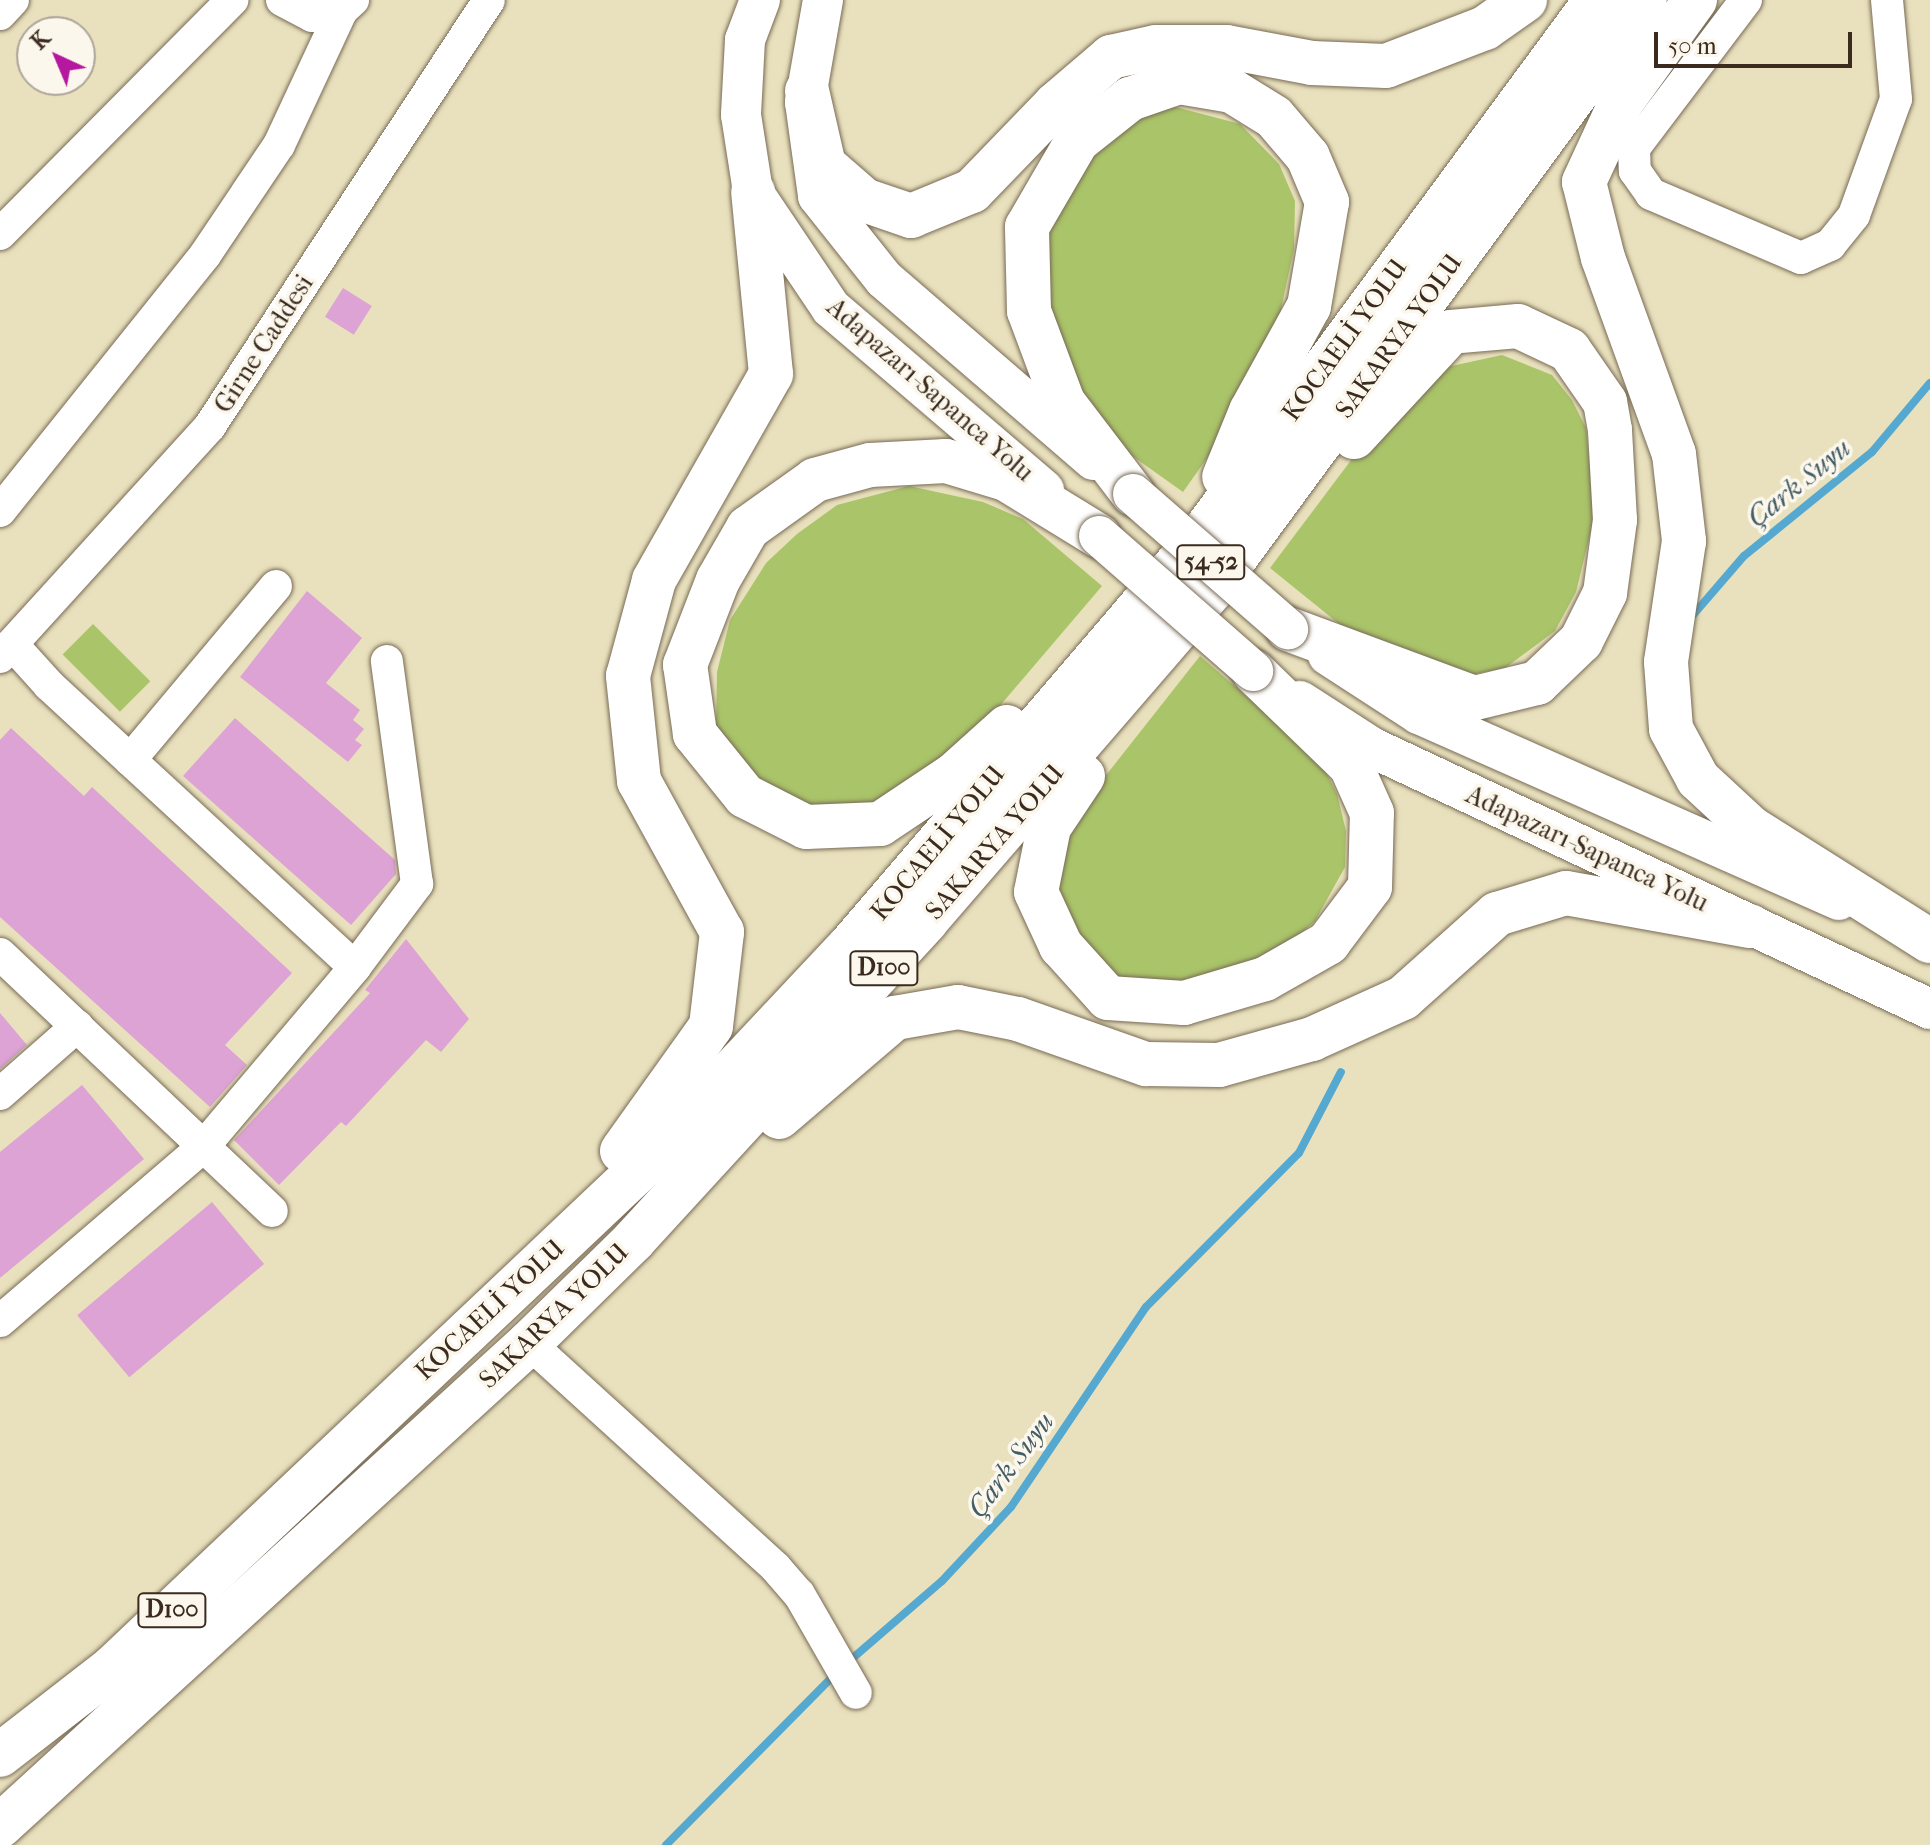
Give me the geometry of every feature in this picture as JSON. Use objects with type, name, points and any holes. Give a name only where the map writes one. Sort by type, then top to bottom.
[{"type":"highway","points":[[807,91],[824,165],[864,200],[911,216],[972,191],[1055,105],[1111,57],[1156,47],[1227,47],[1312,63],[1386,66],[1485,28],[1525,0]]},
{"type":"highway","name":"KOCAELİ YOLU","points":[[0,1755],[112,1668],[642,1167],[848,948],[1200,537],[1596,0]]},
{"type":"highway","name":"SAKARYA YOLU","points":[[0,1826],[529,1343],[634,1240],[926,921],[1206,598],[1645,0]]},
{"type":"highway","points":[[1695,0],[1620,104],[1584,182],[1603,258],[1674,454],[1684,541],[1666,662],[1671,729],[1698,779],[1751,828],[1930,941]]},
{"type":"highway","points":[[1133,494],[1063,402],[1029,311],[1027,227],[1077,141],[1130,99],[1179,82],[1232,91],[1274,117],[1308,157],[1327,202],[1309,306],[1251,411],[1200,537]]},
{"type":"highway","points":[[335,1456],[642,1130],[711,1026],[722,932],[639,781],[628,676],[654,580],[771,374],[753,192]]},
{"type":"highway","points":[[1253,671],[1351,766],[1372,813],[1370,887],[1328,943],[1265,979],[1184,1003],[1108,998],[1061,946],[1036,892],[1049,827],[1206,598],[1451,332],[1518,326],[1569,350],[1605,402],[1615,520],[1605,593],[1581,641],[1537,683],[1475,698],[1288,629]]},
{"type":"highway","points":[[1099,536],[1006,479],[946,461],[870,465],[815,480],[748,528],[718,580],[685,665],[695,734],[745,796],[806,827],[880,824],[955,774],[1134,613]]},
{"type":"highway","points":[[634,1240],[895,1018],[958,1007],[1018,1019],[1146,1064],[1219,1065],[1312,1039],[1403,998],[1497,914],[1566,893],[1750,926]]},
{"type":"main road","name":"Adapazarı-Sapanca Yolu","points":[[760,0],[745,40],[741,115],[753,192],[831,308],[1099,536]]},
{"type":"main road","name":"Adapazarı-Sapanca Yolu","points":[[823,0],[807,91],[818,196],[884,279],[1133,494]]},
{"type":"main road","name":"54-52","points":[[1133,494],[1288,629]]},
{"type":"main road","name":"54-52","points":[[1099,536],[1253,671]]},
{"type":"main road","name":"Adapazarı-Sapanca Yolu","points":[[1288,629],[1419,714],[1930,941]]},
{"type":"main road","name":"Adapazarı-Sapanca Yolu","points":[[1253,671],[1373,748],[1930,1009]]},
{"type":"street","points":[[0,14],[13,0]]},
{"type":"street","points":[[0,234],[232,0]]},
{"type":"street","points":[[282,0],[312,16],[348,5]]},
{"type":"street","name":"Girne Caddesi","points":[[6,651],[210,426],[489,0]]},
{"type":"street","points":[[1746,0],[1634,148],[1635,171],[1651,194],[1801,258],[1830,245],[1854,215],[1896,99],[1887,0]]},
{"type":"street","points":[[0,511],[205,255],[279,145],[348,5]]},
{"type":"street","points":[[130,760],[276,586]]},
{"type":"street","points":[[6,651],[130,760],[355,967]]},
{"type":"street","points":[[0,1321],[204,1146],[355,967],[417,884],[387,661]]},
{"type":"street","points":[[0,954],[272,1211]]},
{"type":"street","points":[[0,1094],[77,1026]]},
{"type":"street","points":[[529,1343],[799,1594],[856,1693]]},
{"type":"green space","points":[[1168,105],[1240,124],[1279,164],[1295,201],[1294,249],[1278,323],[1234,420],[1183,492],[1100,433],[1032,280],[1034,246],[1094,140]]},
{"type":"green space","points":[[1502,355],[1552,375],[1572,400],[1586,428],[1595,514],[1576,592],[1555,631],[1505,668],[1469,675],[1380,657],[1270,568],[1376,427],[1447,367]]},
{"type":"green space","points":[[909,486],[983,502],[1023,519],[1102,586],[987,721],[912,797],[792,827],[716,730],[717,672],[730,620],[766,563],[797,534],[837,505]]},
{"type":"green space","points":[[93,624],[150,681],[120,712],[63,654]]},
{"type":"green space","points":[[1200,656],[1320,760],[1337,794],[1346,831],[1345,867],[1315,921],[1284,948],[1191,985],[1097,977],[1048,895],[1077,812]]},
{"type":"building","points":[[343,288],[372,306],[354,335],[325,317]]},
{"type":"building","points":[[307,591],[362,638],[326,683],[360,710],[353,720],[364,729],[355,740],[362,745],[348,762],[240,677]]},
{"type":"building","points":[[235,718],[395,860],[396,874],[351,925],[183,776]]},
{"type":"building","points":[[11,728],[84,796],[92,787],[292,973],[225,1045],[247,1065],[210,1107],[0,917],[0,740]]},
{"type":"building","points":[[406,939],[469,1019],[441,1052],[426,1040],[346,1126],[341,1122],[279,1185],[234,1140],[370,993],[365,990]]},
{"type":"building","points":[[0,1013],[27,1045],[0,1069]]},
{"type":"building","points":[[82,1085],[144,1159],[0,1278],[0,1152]]},
{"type":"building","points":[[212,1202],[264,1264],[129,1377],[77,1315]]},
{"type":"waterway","name":"Çark Suyu","points":[[1693,615],[1744,556],[1872,452],[1930,383]]},
{"type":"waterway","name":"Çark Suyu","points":[[847,1663],[942,1581],[1011,1507],[1146,1307],[1299,1153],[1341,1072]]},
{"type":"waterway","name":"Çark Suyu","points":[[666,1845],[837,1672]]}]
